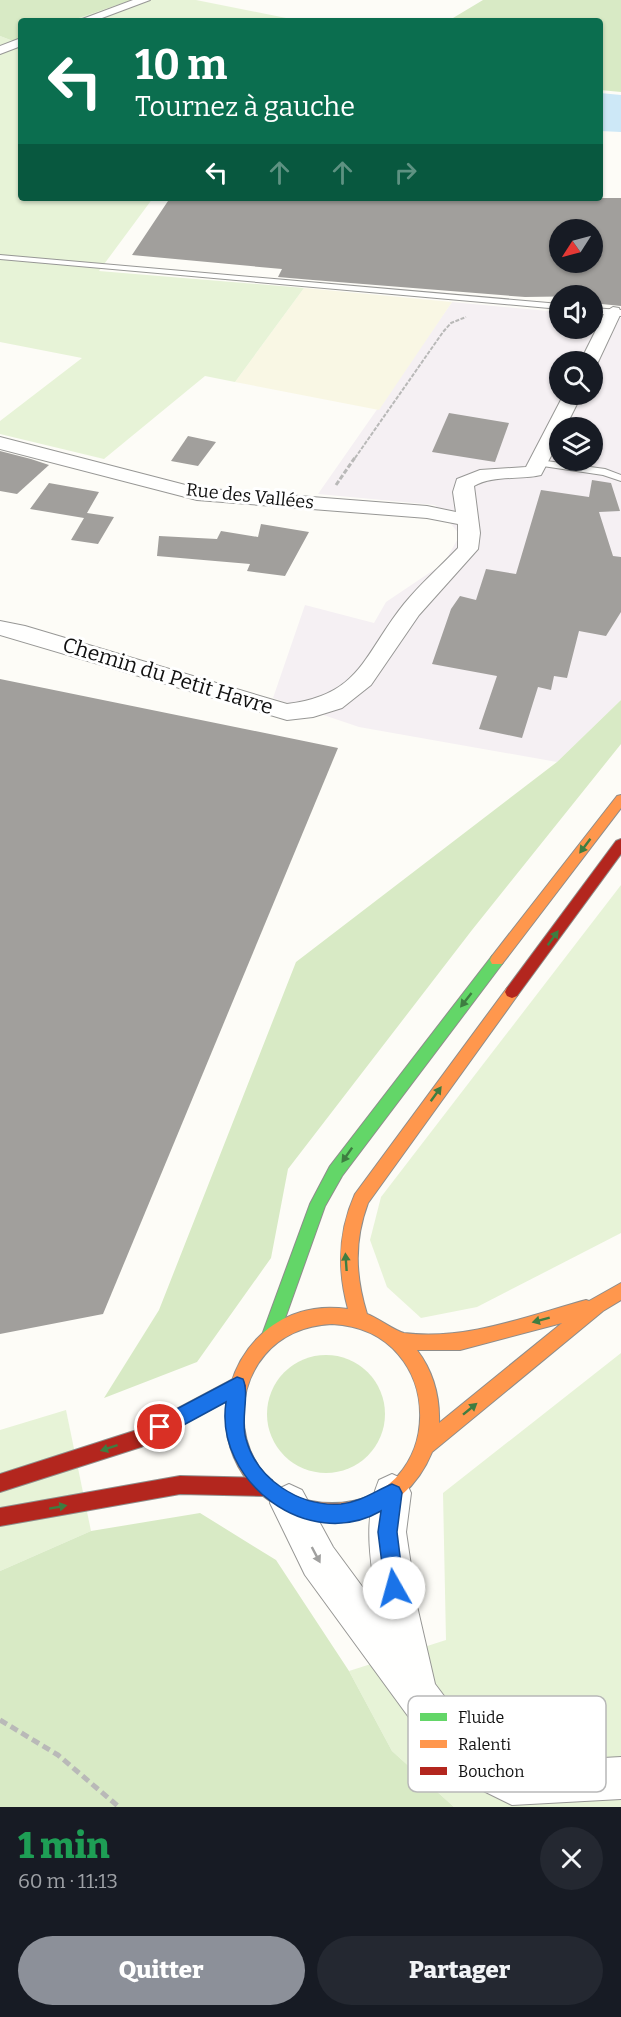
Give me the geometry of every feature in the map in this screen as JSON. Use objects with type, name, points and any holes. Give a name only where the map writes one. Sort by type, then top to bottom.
[{"type":"main road","points":[[271,1335],[318,1204],[336,1171],[621,799]]},
{"type":"main road","points":[[360,1319],[345,1258],[352,1221],[361,1199],[621,844]]},
{"type":"main road","points":[[425,1446],[597,1305],[621,1291]]},
{"type":"main road","points":[[397,1341],[460,1342],[597,1305]]},
{"type":"main road","points":[[0,1517],[180,1485],[277,1495],[315,1512],[342,1513],[369,1507],[392,1493],[412,1472],[425,1446],[430,1417],[426,1389],[415,1362],[397,1341],[380,1328],[360,1319],[329,1314],[298,1320],[271,1335],[250,1357],[237,1386],[233,1412],[237,1439],[248,1465],[277,1495]]},
{"type":"main road","points":[[0,1483],[141,1437],[237,1386]]},
{"type":"street","points":[[92,18],[144,0]]},
{"type":"street","points":[[0,50],[18,43]]},
{"type":"street","points":[[596,351],[617,313]]},
{"type":"street","points":[[539,463],[568,405]]},
{"type":"street","name":"Rue des Vallées","points":[[0,444],[197,494],[427,512],[468,520]]},
{"type":"street","name":"Chemin du Petit Havre","points":[[0,628],[77,648],[287,712],[317,709],[346,697],[365,679],[412,609],[468,549],[472,537],[462,494],[464,483],[483,473],[525,474],[534,471],[539,463]]},
{"type":"street","points":[[392,1493],[387,1532],[397,1606],[416,1690]]},
{"type":"street","points":[[277,1495],[319,1562],[366,1628],[420,1696]]},
{"type":"street","points":[[606,1779],[621,1778]]},
{"type":"lane","points":[[0,257],[549,306]]},
{"type":"lane","points":[[539,463],[605,471],[621,478]]},
{"type":"path","points":[[321,504],[443,332],[451,323],[470,316]]},
{"type":"path","points":[[0,1720],[58,1755],[118,1807]]},
{"type":"shaded area","points":[[304,288],[452,302],[379,410],[235,382]]},
{"type":"shaded area","points":[[452,302],[549,311],[549,339],[603,339],[603,316],[621,318],[621,700],[557,762],[359,727],[273,698],[305,605],[374,623],[386,602],[444,563],[460,535],[435,505],[318,494]]},
{"type":"green space","points":[[0,0],[132,0],[79,18],[18,18],[18,39],[13,41],[0,36]]},
{"type":"green space","points":[[132,0],[196,0],[286,18],[79,18]]},
{"type":"green space","points":[[483,0],[621,0],[621,92],[603,90],[603,18],[453,18]]},
{"type":"green space","points":[[0,36],[13,41],[18,39],[18,201],[151,201],[99,271],[304,288],[235,382],[205,376],[104,459],[0,434],[0,421],[82,358],[0,342]]},
{"type":"green space","points":[[621,700],[621,744],[472,930],[288,1169],[271,1258],[197,1362],[104,1398],[159,1310],[296,962],[557,762]]},
{"type":"green space","points":[[621,885],[621,1233],[477,1307],[421,1318],[387,1287],[370,1240],[381,1197]]},
{"type":"green space","points":[[621,1353],[621,1807],[454,1807],[437,1792],[606,1792],[606,1696],[408,1696],[408,1765],[392,1751],[349,1671],[446,1640],[443,1493]]},
{"type":"green space","points":[[326,1355],[349,1359],[368,1372],[381,1391],[385,1414],[381,1437],[368,1456],[349,1469],[326,1473],[303,1469],[284,1456],[271,1437],[267,1414],[271,1391],[284,1372],[303,1359]]},
{"type":"green space","points":[[66,1410],[91,1531],[0,1571],[0,1430]]},
{"type":"green space","points":[[200,1513],[276,1560],[349,1671],[392,1751],[408,1765],[408,1792],[437,1792],[454,1807],[0,1807],[0,1571],[91,1531]]},
{"type":"water","points":[[603,93],[621,95],[621,132],[603,131]]},
{"type":"building","points":[[603,198],[621,198],[621,306],[603,304],[603,285],[549,285],[549,297],[525,297],[278,277],[282,269],[132,255],[168,201],[603,201]]},
{"type":"building","points":[[449,413],[509,423],[495,462],[432,452]]},
{"type":"building","points":[[188,436],[216,442],[198,466],[171,461]]},
{"type":"building","points":[[0,451],[49,465],[17,494],[0,491]]},
{"type":"building","points":[[592,480],[611,483],[620,511],[599,512],[613,556],[621,557],[621,612],[606,636],[579,631],[567,678],[554,676],[551,690],[538,687],[522,738],[479,729],[497,676],[432,664],[451,609],[460,596],[476,600],[486,569],[516,574],[541,490],[589,497]]},
{"type":"building","points":[[49,483],[99,492],[87,513],[114,517],[98,544],[71,540],[84,518],[30,509]]},
{"type":"building","points":[[261,524],[309,532],[285,576],[247,571],[250,564],[157,556],[159,536],[217,539],[221,531],[258,537]]},
{"type":"building","points":[[0,679],[338,748],[103,1314],[0,1334]]},
{"type":"traffic: fast","points":[[271,1335],[318,1204],[336,1171],[497,960]]},
{"type":"traffic: slow","points":[[497,960],[621,799]]},
{"type":"traffic: slow","points":[[360,1319],[351,1287],[348,1259],[351,1231],[361,1199],[512,992]]},
{"type":"traffic: slow","points":[[425,1446],[597,1305],[621,1291]]},
{"type":"traffic: slow","points":[[397,1341],[460,1342],[586,1308]]},
{"type":"traffic: slow","points":[[322,1316],[342,1316],[378,1327],[387,1332],[408,1352],[423,1376],[430,1404],[430,1414],[430,1424],[423,1452],[414,1469],[394,1490],[378,1501],[361,1508],[342,1512],[322,1512],[294,1505],[277,1496],[250,1469],[238,1443],[234,1424],[234,1404],[241,1376],[250,1359],[277,1332],[303,1320],[322,1316]]},
{"type":"traffic: jam","points":[[512,992],[621,844]]},
{"type":"traffic: jam","points":[[0,1483],[141,1438],[237,1386]]},
{"type":"traffic: jam","points":[[0,1517],[180,1485],[265,1487]]},
{"type":"route","points":[[160,1427],[237,1386],[233,1412],[237,1439],[248,1465],[265,1487],[289,1503],[315,1512],[342,1513],[369,1507],[392,1493],[387,1532],[394,1588]]}]
